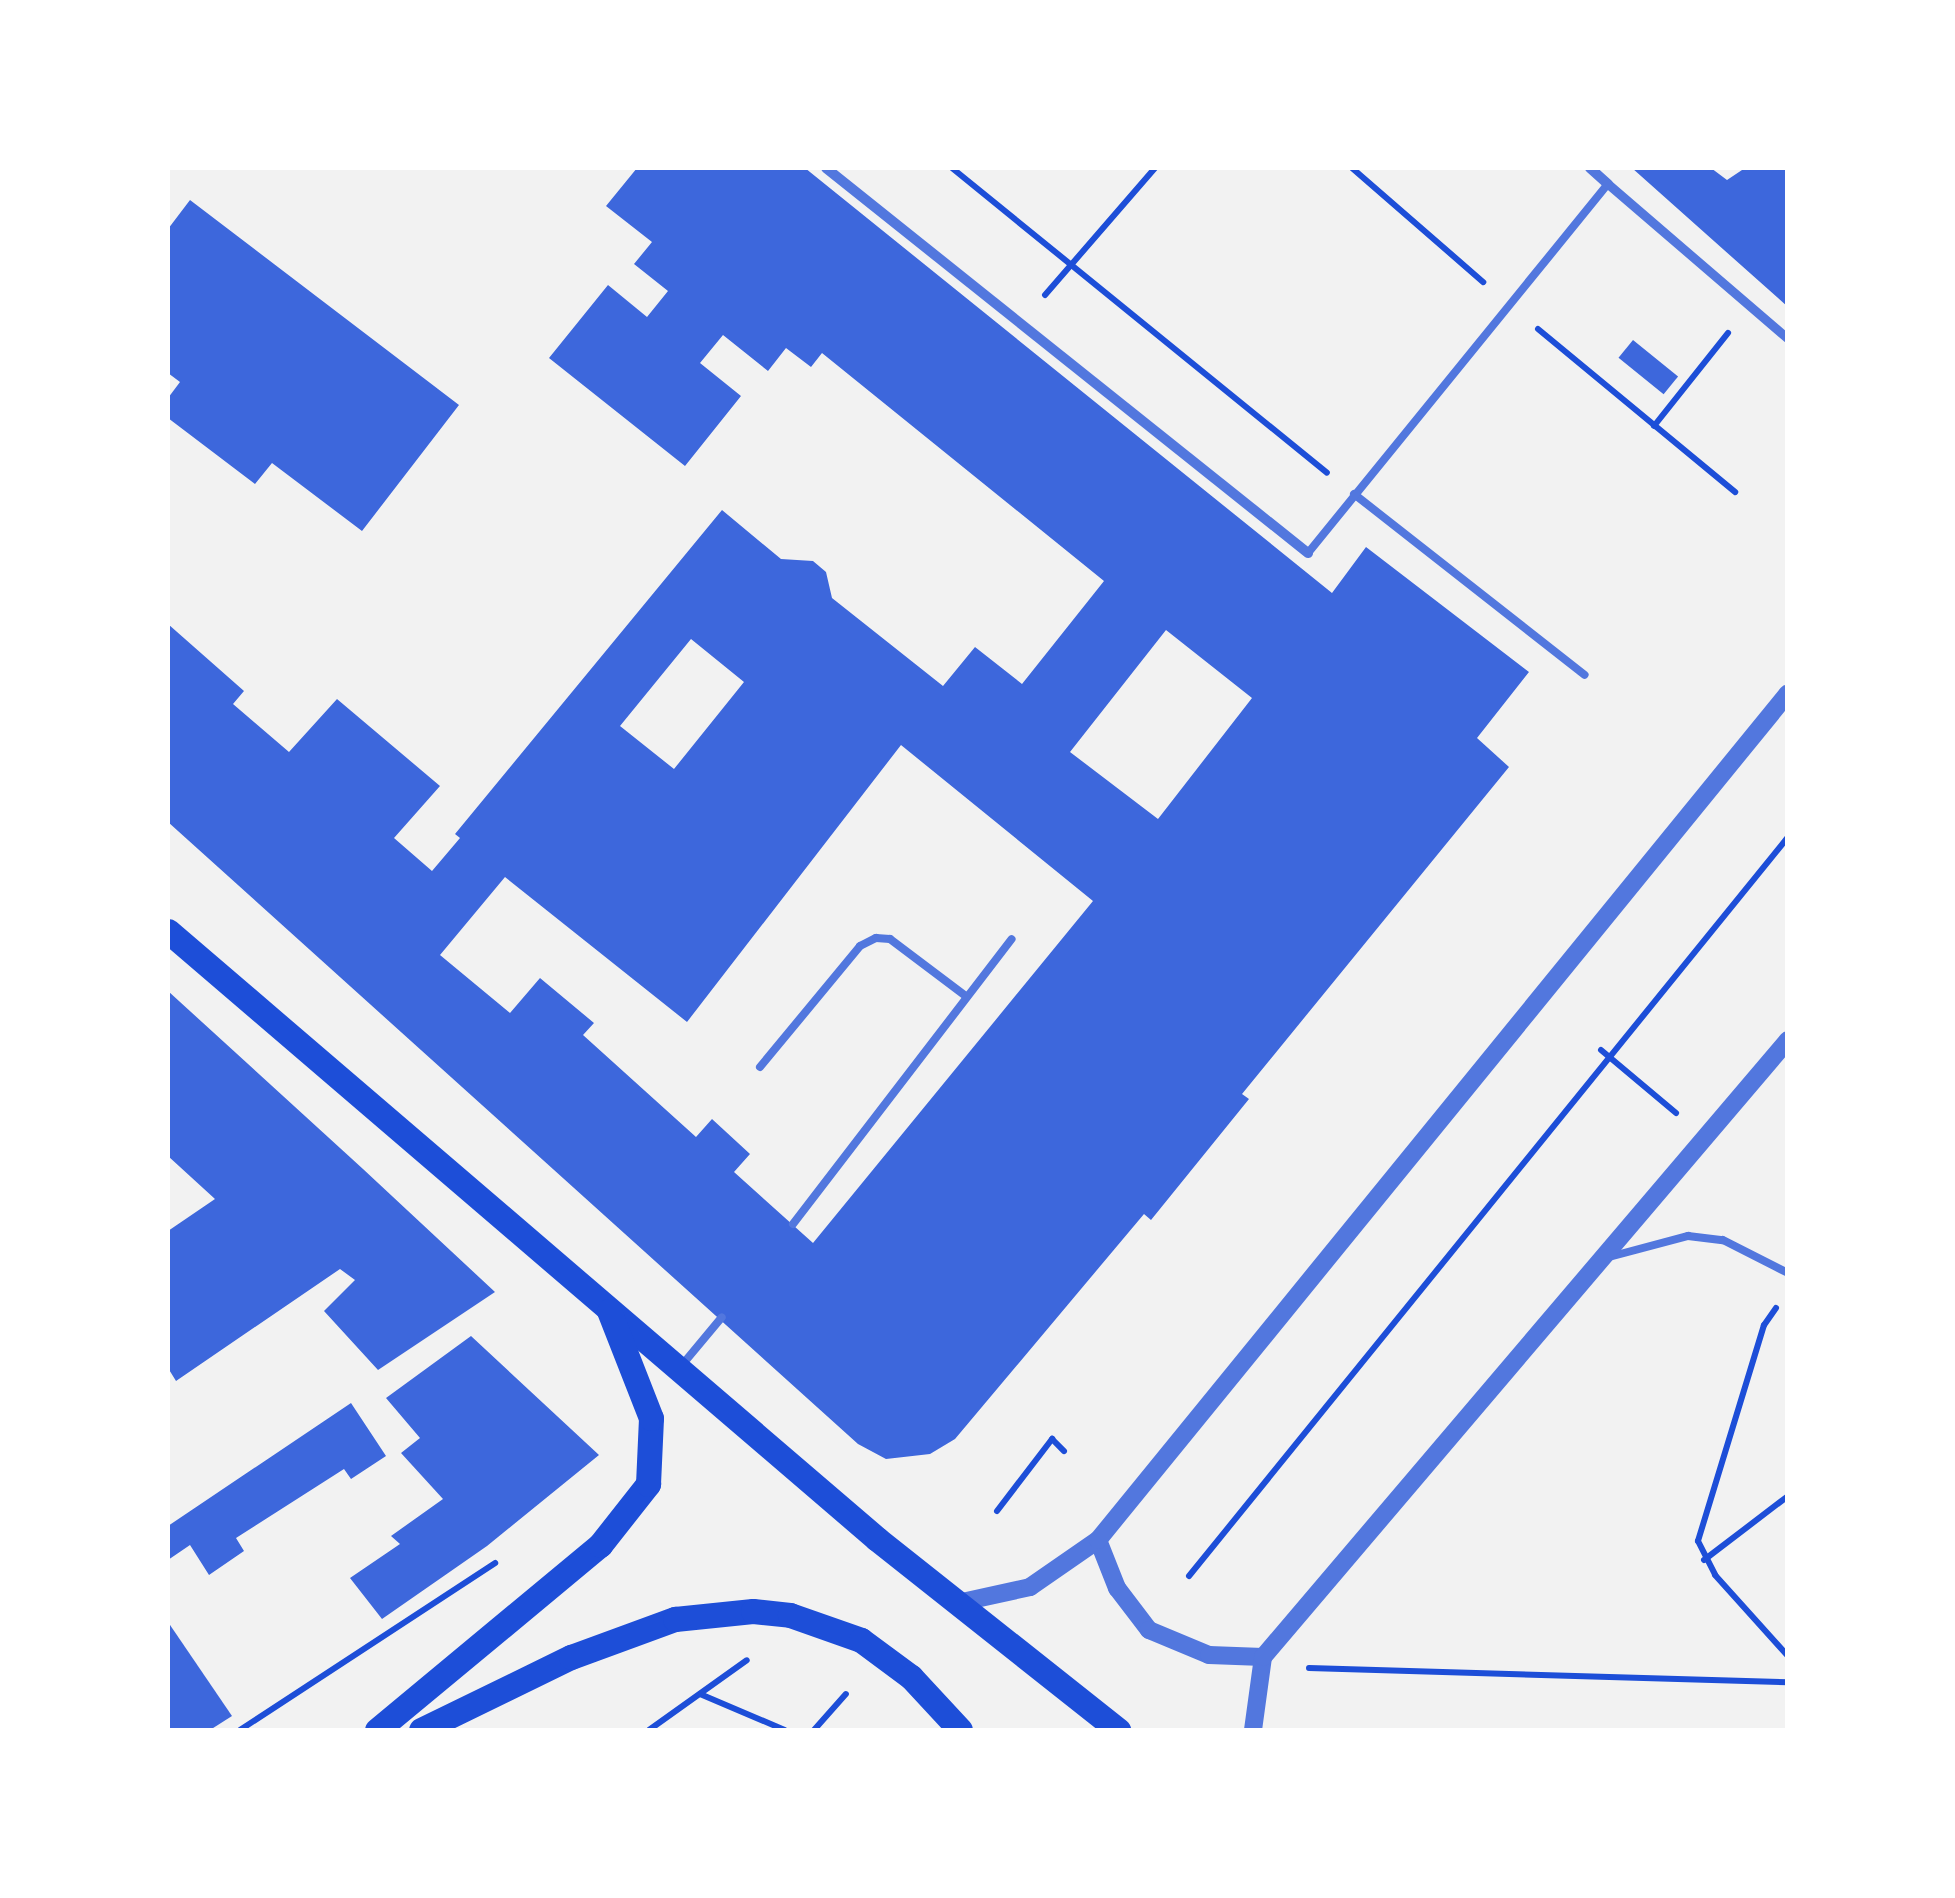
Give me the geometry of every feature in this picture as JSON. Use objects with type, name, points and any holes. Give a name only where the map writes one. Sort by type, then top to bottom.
[{"type":"main road","points":[[168,931],[877,1539],[962,1602],[1118,1730]]},
{"type":"main road","points":[[377,1730],[600,1545],[648,1484],[650,1418],[607,1306]]},
{"type":"main road","points":[[422,1730],[572,1657],[676,1620],[754,1611],[790,1615],[860,1640],[911,1677],[960,1730]]},
{"type":"street","points":[[826,168],[1308,554]]},
{"type":"street","points":[[1590,168],[1788,339]]},
{"type":"street","points":[[962,1602],[1030,1588],[1098,1540],[1788,693]]},
{"type":"street","points":[[1252,1730],[1268,1650],[1596,1261],[1708,1139],[1788,1040]]},
{"type":"street","points":[[1098,1540],[1116,1588],[1149,1630],[1209,1655],[1268,1650]]},
{"type":"lane","points":[[1308,554],[1608,184]]},
{"type":"lane","points":[[1354,494],[1585,674]]},
{"type":"lane","points":[[760,1068],[860,946],[876,938],[890,939],[966,997]]},
{"type":"lane","points":[[793,1224],[1012,939]]},
{"type":"lane","points":[[1596,1261],[1655,1240],[1688,1236],[1723,1240],[1788,1273]]},
{"type":"lane","points":[[679,1368],[722,1317]]},
{"type":"path","points":[[952,168],[1354,494]]},
{"type":"path","points":[[1022,323],[1155,168]]},
{"type":"path","points":[[1352,168],[1735,492]]},
{"type":"path","points":[[1654,426],[1750,306]]},
{"type":"path","points":[[1189,1576],[1788,837]]},
{"type":"path","points":[[1600,1050],[1708,1139]]},
{"type":"path","points":[[1776,1306],[1764,1325],[1700,1523],[1704,1560],[1788,1656]]},
{"type":"path","points":[[997,1511],[1052,1438],[1064,1451]]},
{"type":"path","points":[[1704,1560],[1788,1496]]},
{"type":"path","points":[[240,1730],[495,1562]]},
{"type":"path","points":[[649,1730],[760,1650]]},
{"type":"path","points":[[1268,1650],[1323,1672],[1788,1682]]},
{"type":"path","points":[[700,1694],[785,1730]]},
{"type":"path","points":[[814,1730],[846,1694]]},
{"type":"building","points":[[637,168],[805,168],[1332,593],[1366,547],[1529,672],[1477,738],[1509,767],[1242,1094],[1249,1099],[1151,1220],[1144,1214],[955,1439],[930,1454],[886,1459],[858,1444],[168,822],[168,624],[244,691],[233,704],[289,752],[337,699],[440,786],[394,838],[432,871],[460,838],[455,834],[722,510],[781,559],[813,561],[826,572],[832,598],[943,686],[975,647],[1022,684],[1104,581],[822,353],[811,367],[786,348],[768,371],[723,335],[700,363],[741,396],[685,466],[549,358],[608,285],[647,317],[668,291],[634,264],[652,242],[606,206]],"holes":[[[1166,630],[1252,698],[1158,819],[1070,752]],[[691,639],[744,682],[674,769],[620,726]],[[901,745],[1093,901],[813,1243],[734,1172],[750,1154],[712,1119],[696,1137],[583,1035],[594,1023],[540,978],[510,1013],[440,955],[505,877],[687,1022]]]},
{"type":"building","points":[[1632,168],[1711,168],[1727,180],[1745,168],[1788,168],[1788,307]]},
{"type":"building","points":[[190,200],[459,405],[362,531],[272,463],[255,484],[168,418],[168,398],[180,382],[168,373],[168,229]]},
{"type":"building","points":[[1633,340],[1678,377],[1664,394],[1619,358]]},
{"type":"building","points":[[168,991],[495,1292],[378,1370],[324,1311],[355,1280],[340,1269],[176,1381],[168,1368],[168,1231],[215,1199],[168,1156]]},
{"type":"building","points":[[471,1336],[599,1455],[487,1546],[382,1619],[350,1578],[400,1544],[391,1536],[443,1499],[401,1453],[420,1438],[386,1398]]},
{"type":"building","points":[[351,1403],[386,1456],[351,1479],[344,1469],[236,1538],[244,1551],[209,1575],[190,1545],[168,1560],[168,1526]]},
{"type":"building","points":[[168,1622],[232,1716],[210,1730],[168,1730]]}]
